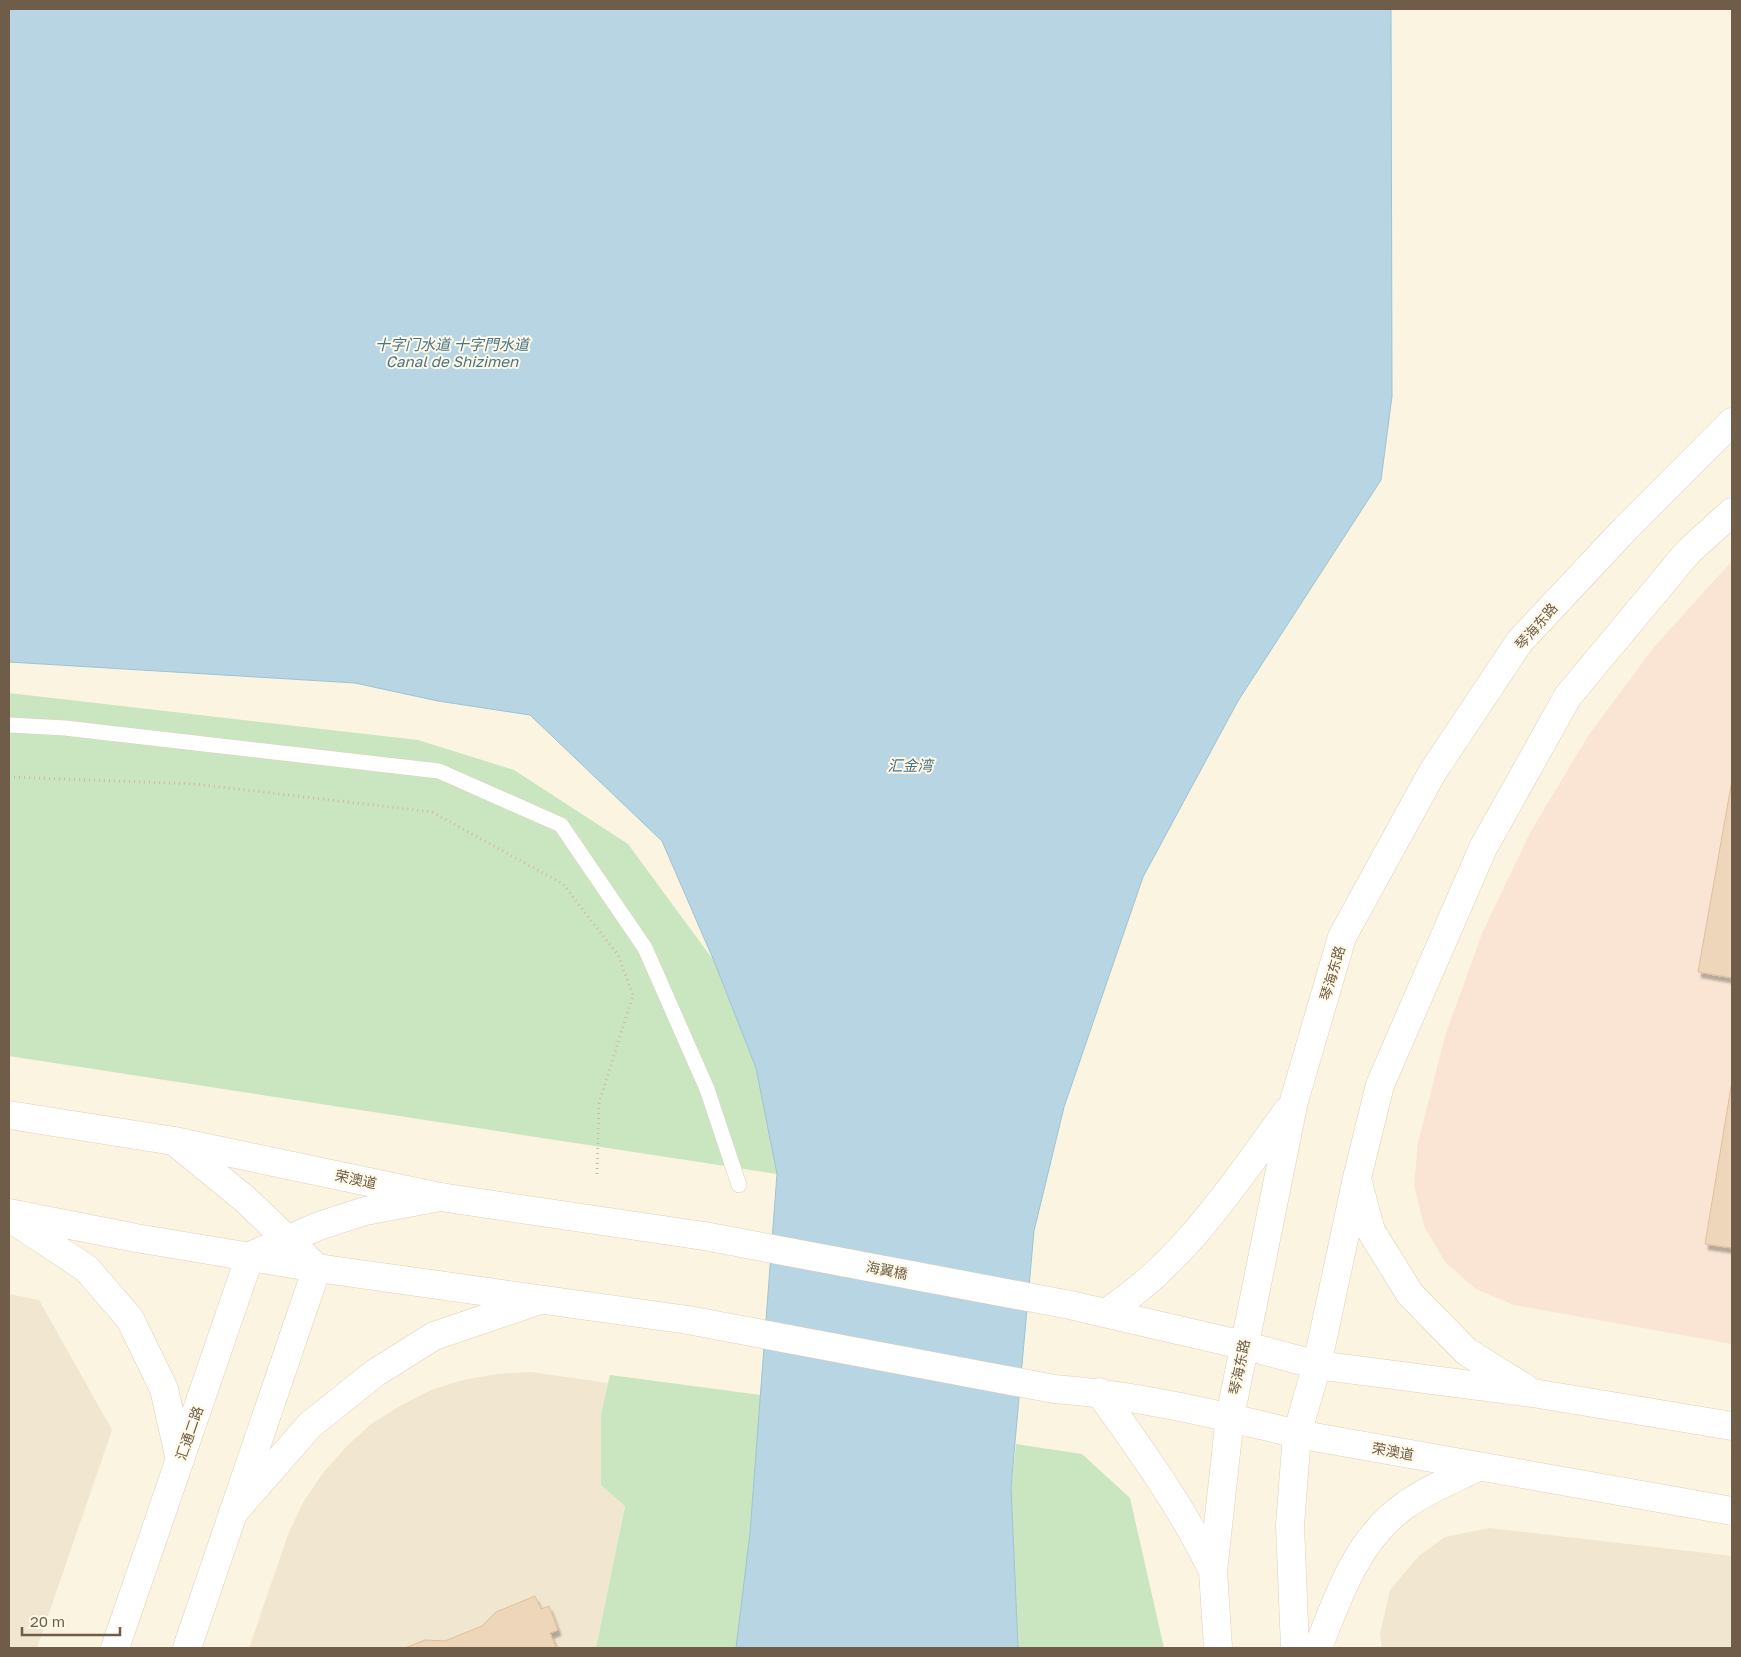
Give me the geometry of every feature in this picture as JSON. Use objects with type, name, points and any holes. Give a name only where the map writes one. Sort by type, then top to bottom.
[{"type":"main road","name":"琴海东路","points":[[1218,1648],[1213,1571],[1230,1417],[1243,1345],[1294,1101],[1342,937],[1432,773],[1520,641],[1626,528],[1732,422]]},
{"type":"main road","points":[[1295,1648],[1290,1525],[1297,1434],[1317,1365],[1357,1178],[1380,1085],[1482,848],[1563,704],[1688,552],[1732,512]]},
{"type":"main road","points":[[1107,1312],[1133,1296],[1216,1211],[1294,1101]]},
{"type":"main road","name":"荣澳道","points":[[9,1115],[174,1141],[440,1197],[704,1236]]},
{"type":"main road","points":[[174,1141],[246,1200],[317,1268]]},
{"type":"main road","points":[[1357,1178],[1371,1231],[1410,1294],[1467,1352],[1533,1393]]},
{"type":"main road","points":[[250,1256],[319,1226],[365,1212],[440,1197]]},
{"type":"main road","points":[[9,1213],[136,1238],[317,1268],[541,1300]]},
{"type":"main road","points":[[9,1217],[87,1269],[130,1319],[164,1389],[180,1460]]},
{"type":"main road","name":"海翼橋","points":[[704,1236],[1107,1312]]},
{"type":"main road","name":"汇通二路","points":[[115,1648],[250,1256]]},
{"type":"main road","points":[[187,1648],[317,1268]]},
{"type":"main road","points":[[234,1514],[310,1425],[375,1373],[434,1336],[541,1300]]},
{"type":"main road","name":"荣澳道","points":[[541,1300],[688,1320],[1054,1389],[1099,1392],[1230,1417],[1297,1434],[1732,1511]]},
{"type":"main road","points":[[1107,1312],[1317,1365],[1533,1393],[1732,1426]]},
{"type":"main road","points":[[1099,1392],[1151,1463],[1193,1530],[1213,1571]]},
{"type":"main road","points":[[1318,1648],[1342,1588],[1369,1540],[1406,1504],[1478,1467]]},
{"type":"lane","points":[[9,725],[65,728],[439,771],[561,825],[645,948],[707,1089],[739,1185]]},
{"type":"path","points":[[9,777],[195,784],[432,812],[563,884],[618,956],[633,995],[599,1103],[597,1174]]},
{"type":"shaded area","points":[[1732,561],[1732,1344],[1514,1305],[1476,1289],[1445,1262],[1424,1226],[1414,1185],[1418,1143],[1445,1036],[1483,931],[1531,831],[1588,736],[1654,647]]},
{"type":"shaded area","points":[[9,1294],[39,1300],[112,1430],[37,1648],[9,1648]]},
{"type":"shaded area","points":[[531,1372],[608,1383],[601,1414],[625,1505],[596,1648],[249,1648],[289,1532],[304,1501],[323,1473],[346,1447],[371,1424],[431,1390],[463,1380],[497,1374]]},
{"type":"shaded area","points":[[1489,1528],[1732,1556],[1732,1648],[1382,1648],[1380,1634],[1390,1590],[1419,1556],[1445,1537]]},
{"type":"green space","points":[[9,693],[418,740],[514,770],[628,844],[714,961],[756,1068],[777,1174],[9,1056]]},
{"type":"green space","points":[[610,1375],[761,1395],[750,1533],[736,1648],[596,1648],[625,1506],[601,1485],[601,1414]]},
{"type":"green space","points":[[1016,1444],[1082,1454],[1130,1498],[1164,1648],[1018,1648],[1011,1487]]},
{"type":"water","points":[[9,9],[1391,9],[1392,396],[1381,480],[1238,701],[1143,877],[1064,1107],[1034,1231],[1011,1487],[1018,1648],[736,1648],[750,1533],[777,1174],[756,1068],[714,961],[662,841],[530,715],[438,701],[355,683],[9,662]]},
{"type":"building","points":[[1732,780],[1732,978],[1698,972]]},
{"type":"building","points":[[1732,1081],[1732,1248],[1705,1244]]},
{"type":"building","points":[[535,1596],[541,1609],[549,1606],[558,1630],[550,1633],[556,1647],[554,1648],[405,1648],[425,1640],[445,1641],[482,1626],[496,1612]]},
{"type":"water label","name":"十字门水道 十字門水道 Canal de Shizimen","points":[[452,352]]},
{"type":"water label","name":"汇金湾","points":[[910,765]]}]
